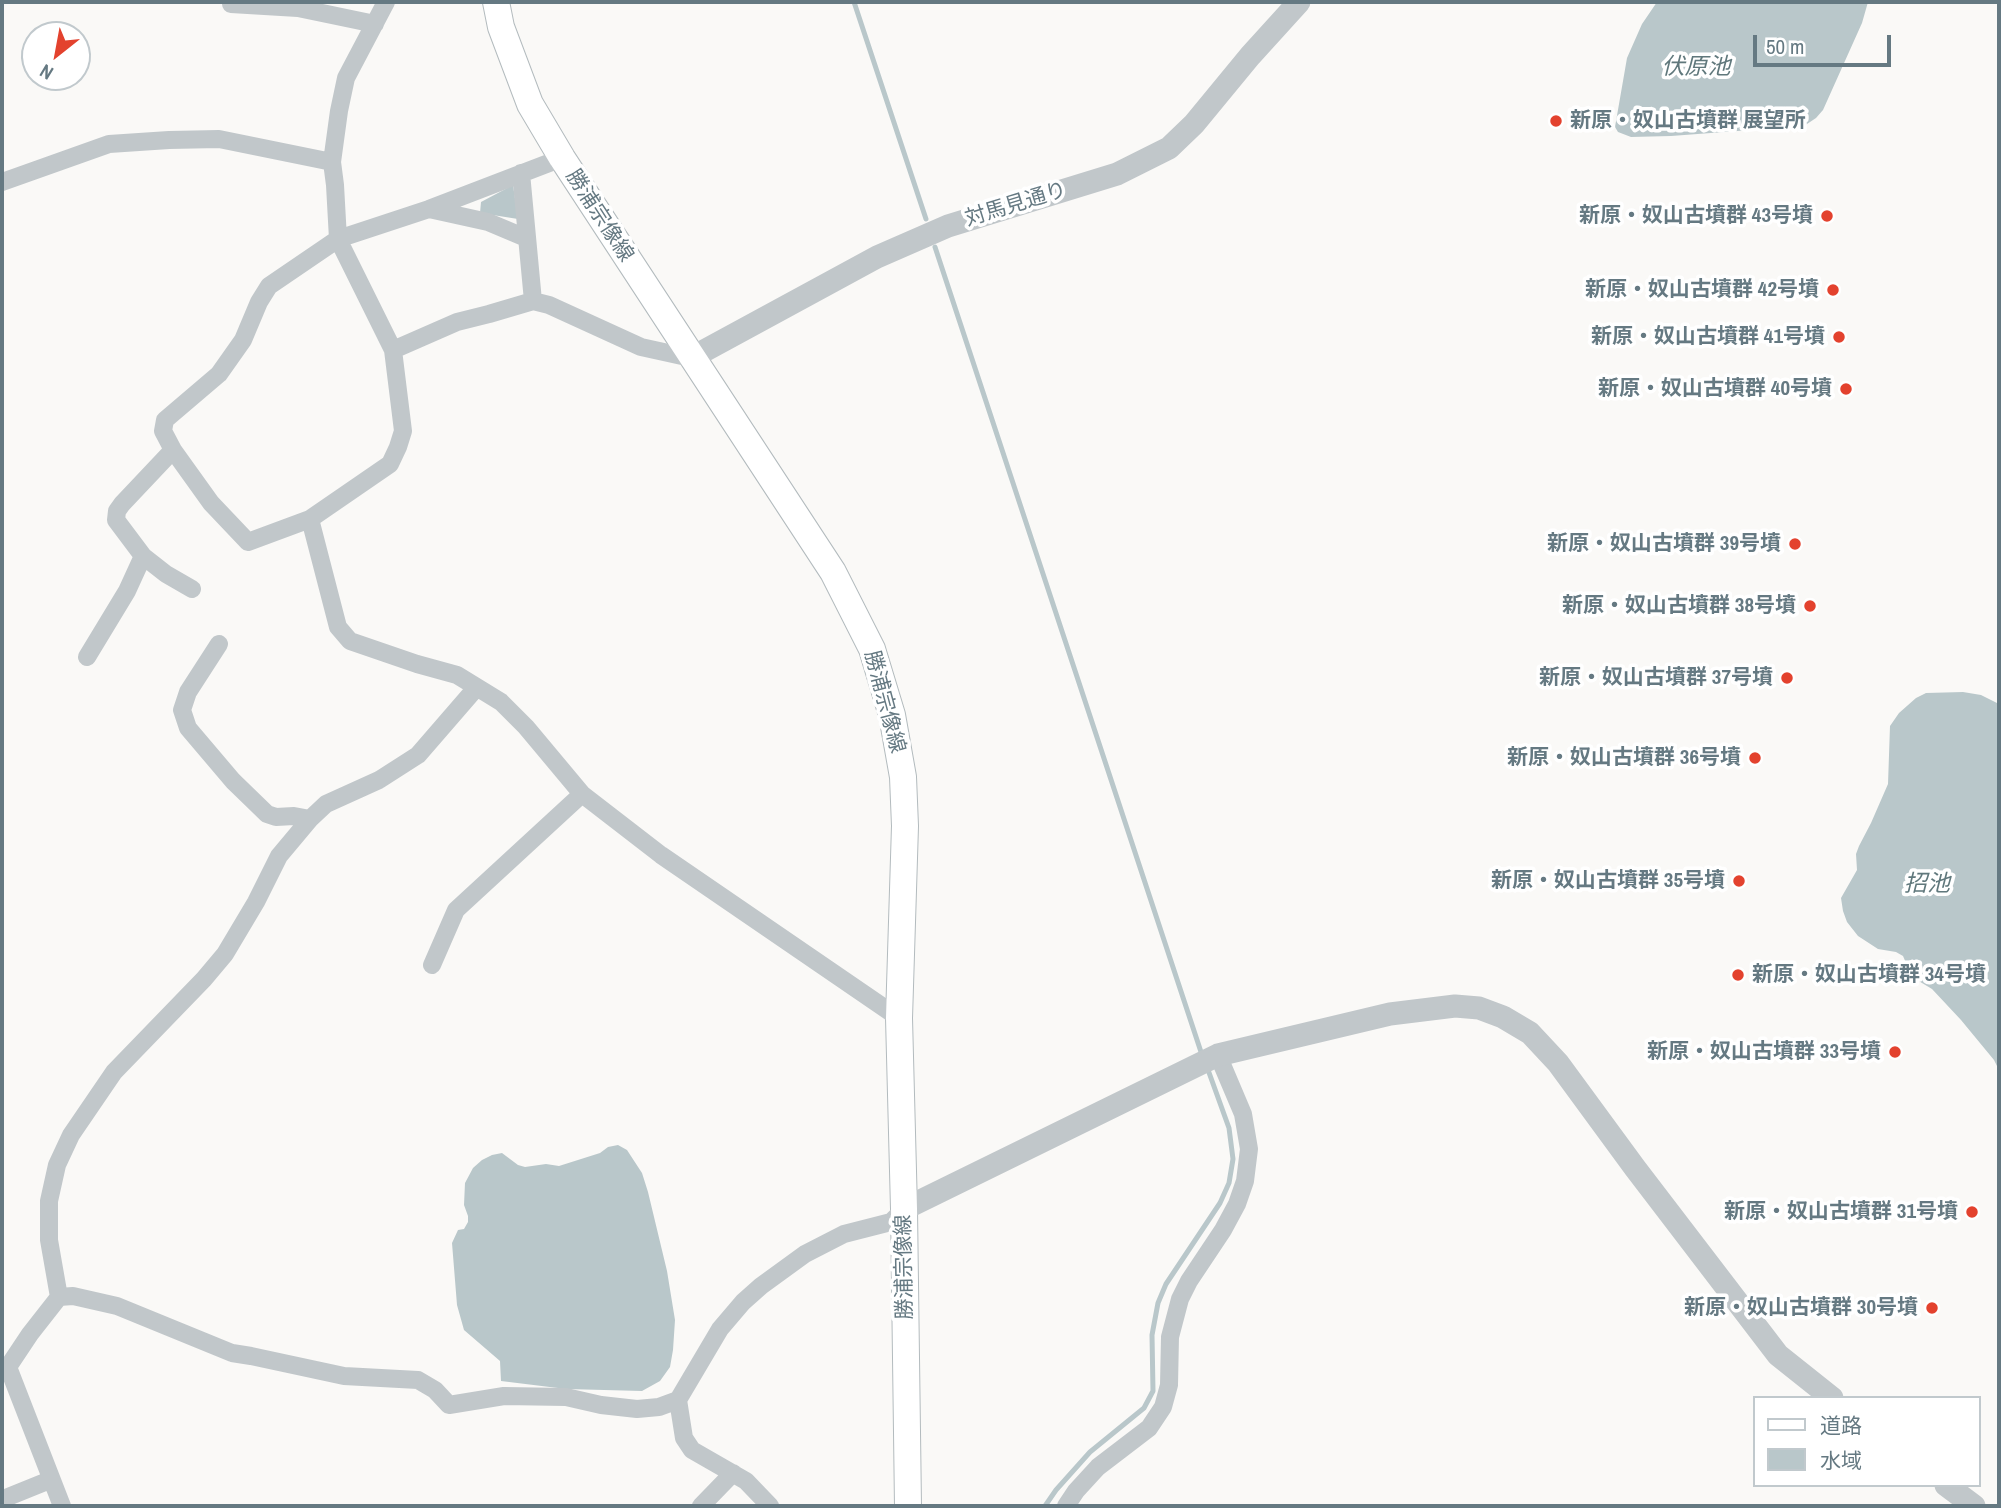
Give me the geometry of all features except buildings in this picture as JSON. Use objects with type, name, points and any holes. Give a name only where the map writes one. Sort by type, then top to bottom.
[{"type":"main road","name":"勝浦宗像線","points":[[496,2],[501,27],[530,104],[691,358],[833,572],[872,649],[892,715],[903,777],[905,826],[900,1018],[908,1506]]},
{"type":"street","points":[[386,2],[346,78],[332,162],[338,239],[393,350],[403,430],[390,464],[310,519],[248,542],[211,503],[173,450],[163,431],[164,420],[219,374],[243,340],[269,286],[338,239],[429,209],[562,158]]},
{"type":"street","name":"対馬見通り","points":[[691,358],[877,257],[948,226],[1117,174],[1169,148],[1194,124],[1250,56],[1300,2]]},
{"type":"street","points":[[231,4],[298,8],[375,24]]},
{"type":"street","points":[[2,182],[109,144],[169,139],[219,139],[332,162]]},
{"type":"street","points":[[521,173],[533,301]]},
{"type":"street","points":[[429,209],[488,222],[526,238]]},
{"type":"street","points":[[393,350],[457,322],[533,301],[549,305],[641,347],[691,358]]},
{"type":"street","points":[[173,450],[122,504],[117,511],[116,520],[143,556],[192,589]]},
{"type":"street","points":[[310,519],[338,627],[350,641],[457,675],[500,702],[526,727],[582,794],[661,855],[900,1018]]},
{"type":"street","points":[[87,657],[127,591],[143,556]]},
{"type":"street","points":[[219,644],[188,692],[182,710],[188,728],[233,782],[267,814],[310,820]]},
{"type":"street","points":[[59,1297],[49,1240],[49,1201],[57,1165],[71,1135],[114,1072],[225,954],[279,856],[310,820],[326,804],[379,780],[418,755],[476,688]]},
{"type":"street","points":[[432,965],[456,910],[582,794]]},
{"type":"street","points":[[62,1506],[5,1370],[59,1297],[73,1296],[117,1306],[232,1353],[344,1376],[418,1380],[435,1390],[449,1405],[504,1396],[554,1397],[637,1409],[659,1407],[678,1400],[720,1329],[743,1302],[805,1254],[844,1234],[891,1222],[904,1209],[1208,1059],[1390,1014],[1455,1006],[1479,1007],[1530,1033],[1558,1063],[1779,1355],[1830,1396]]},
{"type":"street","points":[[1066,1506],[1076,1490],[1098,1467],[1149,1428],[1163,1407],[1169,1385],[1171,1337],[1180,1299],[1223,1230],[1237,1204],[1245,1181],[1249,1149],[1243,1114],[1208,1059]]},
{"type":"street","points":[[678,1400],[684,1438],[692,1450],[746,1481],[770,1506]]},
{"type":"street","points":[[701,1506],[733,1473]]},
{"type":"street","points":[[2,1505],[8,1497],[51,1480]]},
{"type":"street","points":[[1949,1487],[1974,1506]]},
{"type":"water","name":"伏原池","points":[[1657,2],[1868,2],[1862,23],[1823,110],[1804,126],[1631,137],[1618,132],[1615,127],[1627,58],[1642,24]]},
{"type":"water","points":[[513,185],[518,219],[480,213],[481,202]]},
{"type":"water","name":"招池","points":[[1963,692],[1981,695],[1999,704],[1999,1070],[1961,1020],[1932,989],[1912,977],[1903,956],[1878,949],[1858,936],[1847,922],[1841,898],[1857,870],[1856,854],[1888,784],[1890,726],[1899,713],[1926,693]]},
{"type":"water","points":[[618,1145],[627,1150],[642,1173],[667,1271],[675,1320],[670,1367],[660,1381],[642,1391],[566,1389],[501,1381],[500,1361],[464,1330],[457,1305],[452,1243],[458,1230],[464,1229],[468,1222],[464,1205],[465,1183],[473,1168],[492,1155],[502,1153],[525,1167],[546,1164],[559,1166]]},
{"type":"waterway","points":[[854,2],[926,219]]},
{"type":"waterway","points":[[935,247],[1202,1055]]},
{"type":"waterway","points":[[1045,1506],[1090,1452],[1144,1408],[1153,1391],[1152,1335],[1158,1303],[1166,1284],[1220,1203],[1229,1183],[1233,1159],[1229,1128],[1207,1067]]},
{"type":"place","name":"新原・奴山古墳群 展望所","points":[[1556,121]]},
{"type":"place","name":"新原・奴山古墳群 43号墳","points":[[1827,216]]},
{"type":"place","name":"新原・奴山古墳群 42号墳","points":[[1833,290]]},
{"type":"place","name":"新原・奴山古墳群 41号墳","points":[[1839,337]]},
{"type":"place","name":"新原・奴山古墳群 40号墳","points":[[1846,389]]},
{"type":"place","name":"新原・奴山古墳群 39号墳","points":[[1795,544]]},
{"type":"place","name":"新原・奴山古墳群 38号墳","points":[[1810,606]]},
{"type":"place","name":"新原・奴山古墳群 37号墳","points":[[1787,678]]},
{"type":"place","name":"新原・奴山古墳群 36号墳","points":[[1755,758]]},
{"type":"place","name":"新原・奴山古墳群 35号墳","points":[[1739,881]]},
{"type":"place","name":"新原・奴山古墳群 34号墳","points":[[1738,975]]},
{"type":"place","name":"新原・奴山古墳群 33号墳","points":[[1895,1052]]},
{"type":"place","name":"新原・奴山古墳群 31号墳","points":[[1972,1212]]},
{"type":"place","name":"新原・奴山古墳群 30号墳","points":[[1932,1308]]}]
